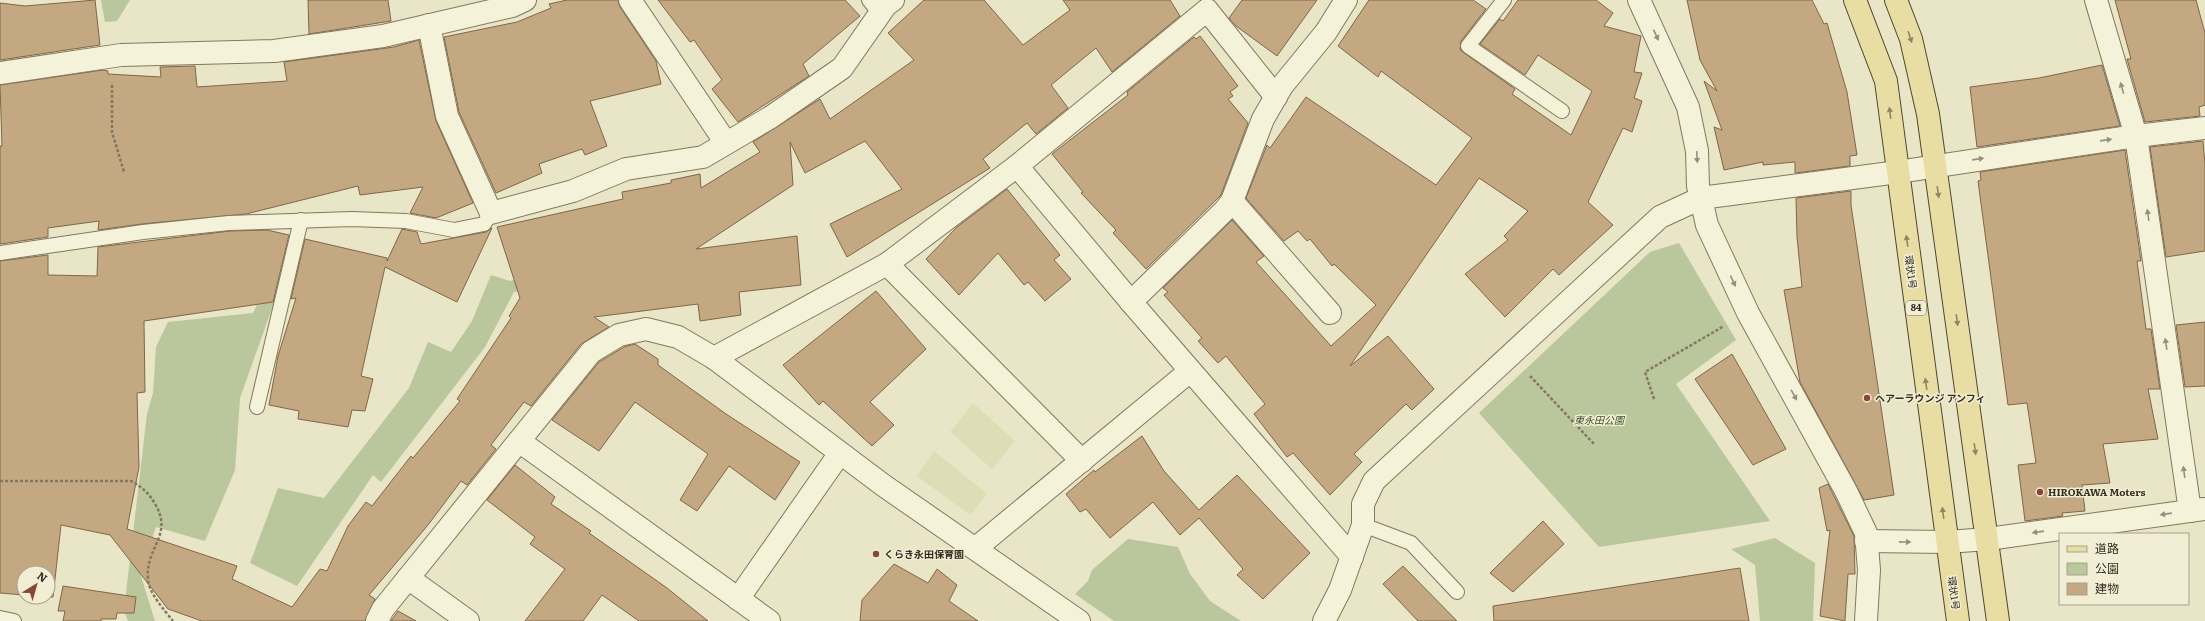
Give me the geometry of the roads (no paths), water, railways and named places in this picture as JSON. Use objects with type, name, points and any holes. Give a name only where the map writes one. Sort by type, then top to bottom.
[{"type":"main road","name":"環状1号","points":[[1855,0],[1886,81],[1958,621]]},
{"type":"main road","points":[[1896,0],[1911,39],[1928,114],[1988,539],[1998,621]]},
{"type":"street","points":[[0,73],[112,56],[274,51],[383,36],[512,6],[525,0]]},
{"type":"street","points":[[630,0],[726,144]]},
{"type":"street","points":[[1131,302],[1225,210],[1232,201],[1263,119],[1276,97],[1326,32],[1346,0]]},
{"type":"street","points":[[1639,0],[1688,107],[1697,151],[1701,198],[1707,225],[1748,313],[1846,491],[1866,533],[1869,570],[1866,621]]},
{"type":"street","points":[[1866,541],[1947,542],[1988,539],[2197,510],[2136,136],[2096,0]]},
{"type":"street","points":[[429,25],[447,116],[491,213],[573,191],[626,169],[703,156],[726,144],[771,117],[842,68],[881,5]]},
{"type":"street","points":[[714,358],[887,264],[1016,166],[1207,10],[1276,97]]},
{"type":"street","points":[[1324,621],[1340,590],[1352,557],[1363,525],[1363,504],[1374,481],[1660,217],[1701,198],[1898,172],[1935,165],[2136,136],[2205,128]]},
{"type":"street","points":[[1016,166],[1190,371],[1352,557]]},
{"type":"street","points":[[1232,201],[1330,313]]},
{"type":"street","points":[[887,264],[1082,461]]},
{"type":"street","points":[[377,621],[383,609],[590,352],[619,335],[646,329],[678,336],[714,358],[883,486],[976,548],[1079,621]]},
{"type":"street","points":[[976,548],[1190,371]]},
{"type":"street","points":[[519,441],[769,621]]},
{"type":"street","points":[[738,599],[840,453]]},
{"type":"street","points":[[408,578],[468,621]]},
{"type":"lane","points":[[1504,0],[1468,46],[1562,111]]},
{"type":"lane","points":[[0,253],[142,232],[229,223],[352,219],[406,221],[454,230],[484,224],[491,213]]},
{"type":"lane","points":[[257,407],[301,220]]},
{"type":"lane","points":[[1363,525],[1411,543],[1457,592]]},
{"type":"lane","points":[[0,618],[14,621]]},
{"type":"place","name":"ヘアーラウンジ アンフィ","points":[[1867,398]]},
{"type":"place","name":"HIROKAWA Moters","points":[[2040,492]]},
{"type":"place","name":"くらき永田保育園","points":[[876,554]]},
{"type":"park label","name":"東永田公園","points":[[1599,420]]}]
